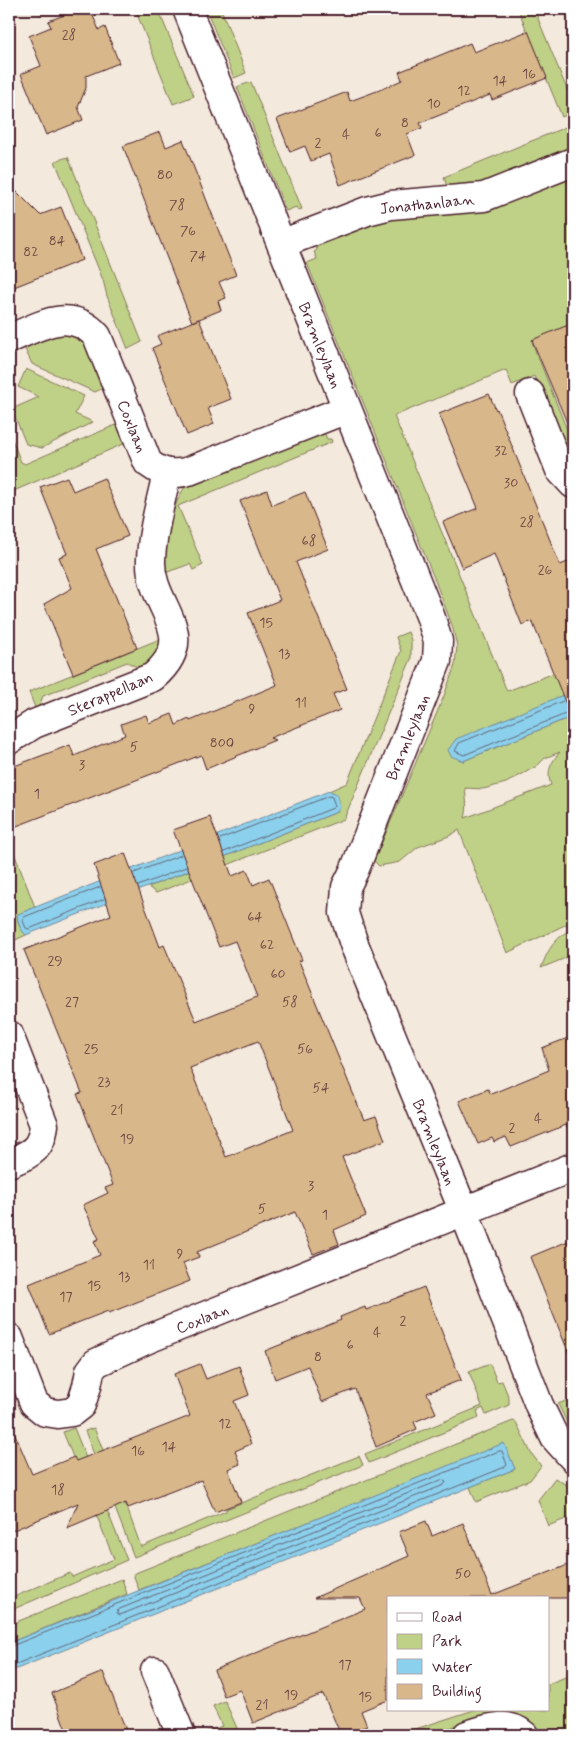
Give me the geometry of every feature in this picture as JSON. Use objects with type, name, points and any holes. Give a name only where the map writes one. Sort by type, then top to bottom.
[{"type":"street","name":"Bramleylaan","points":[[187,9],[431,618],[438,641],[437,661],[346,887],[344,913],[354,944],[464,1212],[539,1405],[555,1438],[573,1458]]},
{"type":"street","name":"Jonathanlaan","points":[[281,244],[367,211],[391,205],[484,197],[573,162]]},
{"type":"street","name":"Coxlaan","points":[[9,339],[48,323],[64,320],[88,326],[97,336],[148,463],[158,470],[167,473]]},
{"type":"street","points":[[530,394],[560,470],[573,484]]},
{"type":"street","points":[[167,473],[179,474],[189,471],[347,409]]},
{"type":"street","name":"Sterappellaan","points":[[9,740],[36,723],[153,677],[166,666],[174,649],[174,631],[154,582],[151,561],[167,473]]},
{"type":"street","points":[[9,1035],[44,1125],[42,1139],[36,1149],[9,1163]]},
{"type":"street","name":"Coxlaan","points":[[9,1338],[34,1403],[45,1412],[58,1414],[72,1412],[81,1404],[90,1371],[96,1363],[148,1339],[573,1167]]},
{"type":"street","points":[[155,1671],[181,1735]]},
{"type":"street","points":[[467,1735],[493,1727],[510,1727],[524,1735]]},
{"type":"green space","points":[[135,9],[158,9],[194,96],[173,104]]},
{"type":"green space","points":[[206,9],[221,9],[246,73],[234,78]]},
{"type":"green space","points":[[518,9],[534,9],[573,104],[573,112],[562,117]]},
{"type":"green space","points":[[251,82],[302,209],[298,210],[296,207],[286,211],[237,87]]},
{"type":"green space","points":[[573,124],[573,148],[485,184],[448,190],[444,177]]},
{"type":"green space","points":[[68,157],[142,342],[128,349],[107,296],[103,280],[55,161]]},
{"type":"green space","points":[[573,174],[573,324],[532,342],[573,445],[573,469],[534,376],[512,385],[506,370],[394,416],[507,691],[573,666],[573,691],[543,704],[463,761],[573,716],[573,743],[570,746],[573,747],[573,921],[507,953],[459,830],[449,836],[418,847],[400,862],[379,866],[374,861],[444,696],[455,665],[457,646],[452,625],[434,578],[307,263],[317,259],[314,252],[317,250],[315,243],[381,220],[483,210]],"holes":[[[560,752],[549,771],[551,785],[465,818],[467,807],[465,788],[483,789],[506,783],[537,766],[545,758]]]},
{"type":"green space","points":[[60,333],[70,333],[85,340],[105,387],[95,392],[32,364],[24,347]]},
{"type":"green space","points":[[26,369],[84,396],[75,414],[93,422],[42,448],[26,444],[12,409],[39,397],[18,387]]},
{"type":"green space","points":[[120,423],[128,442],[9,493],[9,432],[21,462],[25,464]]},
{"type":"green space","points":[[323,430],[327,439],[331,439],[332,442],[178,506],[203,565],[193,570],[190,564],[165,573],[164,563],[169,528],[176,505],[185,487]]},
{"type":"green space","points":[[408,632],[411,640],[411,659],[344,819],[156,893],[148,887],[337,812],[339,800],[337,794],[329,791],[347,783],[401,651],[396,637]]},
{"type":"green space","points":[[160,639],[160,650],[145,671],[127,662],[43,696],[37,713],[29,692]]},
{"type":"green space","points":[[9,840],[35,907],[17,915],[22,931],[26,935],[9,943]]},
{"type":"green space","points":[[573,928],[573,955],[541,968],[553,945],[561,936]]},
{"type":"green space","points":[[490,1364],[497,1382],[502,1381],[509,1398],[509,1405],[486,1415],[483,1408],[477,1411],[479,1418],[369,1463],[365,1454],[482,1406],[469,1372]]},
{"type":"green space","points":[[573,1398],[573,1435],[558,1404]]},
{"type":"green space","points":[[513,1421],[516,1422],[531,1453],[541,1466],[530,1480],[476,1502],[470,1487],[515,1469],[504,1444],[139,1590],[133,1574]]},
{"type":"green space","points":[[74,1428],[127,1560],[9,1611],[9,1599],[70,1573],[72,1577],[114,1559],[63,1432]]},
{"type":"green space","points":[[94,1428],[141,1547],[226,1511],[226,1509],[359,1456],[363,1465],[134,1557],[85,1431]]},
{"type":"green space","points":[[555,1478],[573,1489],[573,1516],[548,1526],[538,1500]]},
{"type":"green space","points":[[122,1579],[127,1594],[9,1643],[9,1625]]},
{"type":"green space","points":[[573,1674],[573,1735],[541,1735],[535,1727],[526,1721],[487,1716],[427,1735],[397,1735],[468,1712],[550,1712],[550,1683]]},
{"type":"green space","points":[[225,1701],[240,1735],[199,1735],[222,1726],[213,1706]]},
{"type":"water","points":[[573,691],[573,716],[463,761],[451,756],[448,750],[456,739]]},
{"type":"water","points":[[329,791],[337,794],[340,807],[337,812],[26,935],[22,931],[18,914]]},
{"type":"water","points":[[504,1443],[515,1469],[9,1672],[9,1643]]},
{"type":"building","points":[[81,9],[90,9],[99,30],[105,27],[119,63],[86,76],[86,88],[78,107],[83,120],[46,135],[21,74],[41,66],[29,36],[51,27],[48,21]]},
{"type":"building","points":[[528,31],[547,78],[492,100],[490,95],[420,123],[422,128],[407,134],[415,155],[340,185],[329,154],[311,161],[305,146],[290,152],[277,119],[347,92],[350,101],[377,91],[402,80],[399,72],[470,43],[474,52]]},
{"type":"building","points":[[160,132],[166,147],[183,140],[236,275],[219,282],[226,298],[218,301],[221,310],[192,322],[123,146]]},
{"type":"building","points":[[9,184],[40,215],[61,207],[82,260],[9,289]]},
{"type":"building","points":[[199,319],[231,399],[208,408],[214,424],[187,435],[152,348],[161,344],[157,336]]},
{"type":"building","points":[[573,323],[573,437],[532,340]]},
{"type":"building","points":[[489,394],[497,409],[560,565],[573,560],[573,721],[532,621],[522,625],[494,554],[462,568],[443,522],[478,508],[439,414]]},
{"type":"building","points":[[67,477],[73,491],[104,478],[128,536],[96,549],[137,648],[73,674],[44,604],[72,588],[59,557],[67,554],[40,487]]},
{"type":"building","points":[[267,490],[272,505],[305,492],[328,549],[296,562],[347,689],[333,694],[340,710],[270,738],[275,740],[206,769],[201,755],[9,829],[9,768],[70,745],[74,756],[125,735],[121,724],[146,715],[149,723],[172,714],[176,725],[277,685],[248,613],[280,600],[240,501]]},
{"type":"building","points":[[210,817],[232,876],[247,870],[253,885],[269,878],[302,960],[299,961],[364,1120],[376,1116],[385,1140],[342,1157],[366,1216],[334,1230],[339,1244],[313,1254],[295,1212],[197,1252],[199,1257],[183,1263],[190,1281],[49,1334],[29,1284],[100,1255],[94,1241],[99,1239],[83,1205],[108,1193],[105,1188],[113,1185],[77,1094],[82,1093],[24,950],[111,915],[94,865],[125,853],[160,947],[164,945],[196,1021],[257,997],[235,941],[219,947],[173,830]],"holes":[[[258,1041],[293,1130],[226,1157],[190,1068]]]},
{"type":"building","points":[[573,1036],[573,1126],[567,1127],[566,1125],[511,1147],[506,1137],[494,1142],[492,1138],[478,1144],[459,1101],[488,1089],[491,1094],[549,1070],[542,1048]]},
{"type":"building","points":[[573,1239],[573,1361],[572,1361],[530,1257]]},
{"type":"building","points":[[424,1287],[461,1380],[427,1393],[436,1413],[414,1422],[417,1429],[376,1447],[355,1389],[322,1402],[308,1366],[275,1379],[265,1351],[341,1320],[340,1317],[365,1307],[366,1310]]},
{"type":"building","points":[[200,1364],[206,1379],[239,1366],[249,1395],[234,1401],[251,1444],[235,1451],[240,1464],[228,1469],[241,1502],[215,1512],[201,1480],[128,1508],[126,1503],[67,1528],[78,1503],[9,1532],[9,1420],[32,1474],[74,1457],[76,1461],[190,1416],[174,1374]]},
{"type":"building","points":[[426,1521],[432,1536],[463,1523],[492,1595],[573,1563],[573,1598],[550,1598],[550,1596],[387,1596],[387,1700],[361,1711],[367,1726],[341,1735],[323,1694],[253,1723],[240,1690],[224,1696],[214,1670],[365,1609],[360,1598],[314,1598],[409,1556],[399,1532]]},
{"type":"building","points":[[103,1672],[128,1735],[68,1735],[52,1693]]}]
